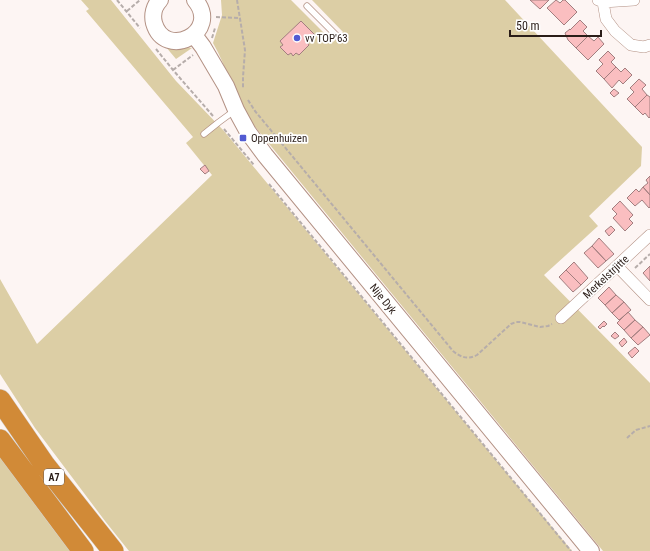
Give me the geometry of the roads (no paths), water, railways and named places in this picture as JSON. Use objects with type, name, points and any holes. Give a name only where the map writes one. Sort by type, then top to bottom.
[{"type":"highway","name":"A7","points":[[0,400],[44,464],[113,551]]},
{"type":"highway","name":"A7","points":[[0,440],[83,551]]},
{"type":"street","points":[[160,0],[153,13],[155,26],[164,37],[177,41],[189,39],[194,35],[201,24],[201,10],[195,0]]},
{"type":"street","points":[[634,0],[601,1],[606,19],[614,31],[631,45],[644,47],[650,45]]},
{"type":"street","name":"Nije Dyk","points":[[194,35],[203,47],[226,86],[236,110],[248,132],[264,155],[591,551]]},
{"type":"street","name":"Merkelstrjitte","points":[[561,318],[650,235]]},
{"type":"street","points":[[617,266],[650,300]]},
{"type":"lane","points":[[307,6],[337,36]]},
{"type":"lane","points":[[204,134],[236,110]]},
{"type":"place","name":"vv TOP'63","points":[[297,38]]},
{"type":"place","name":"Oppenhuizen","points":[[243,138]]}]
